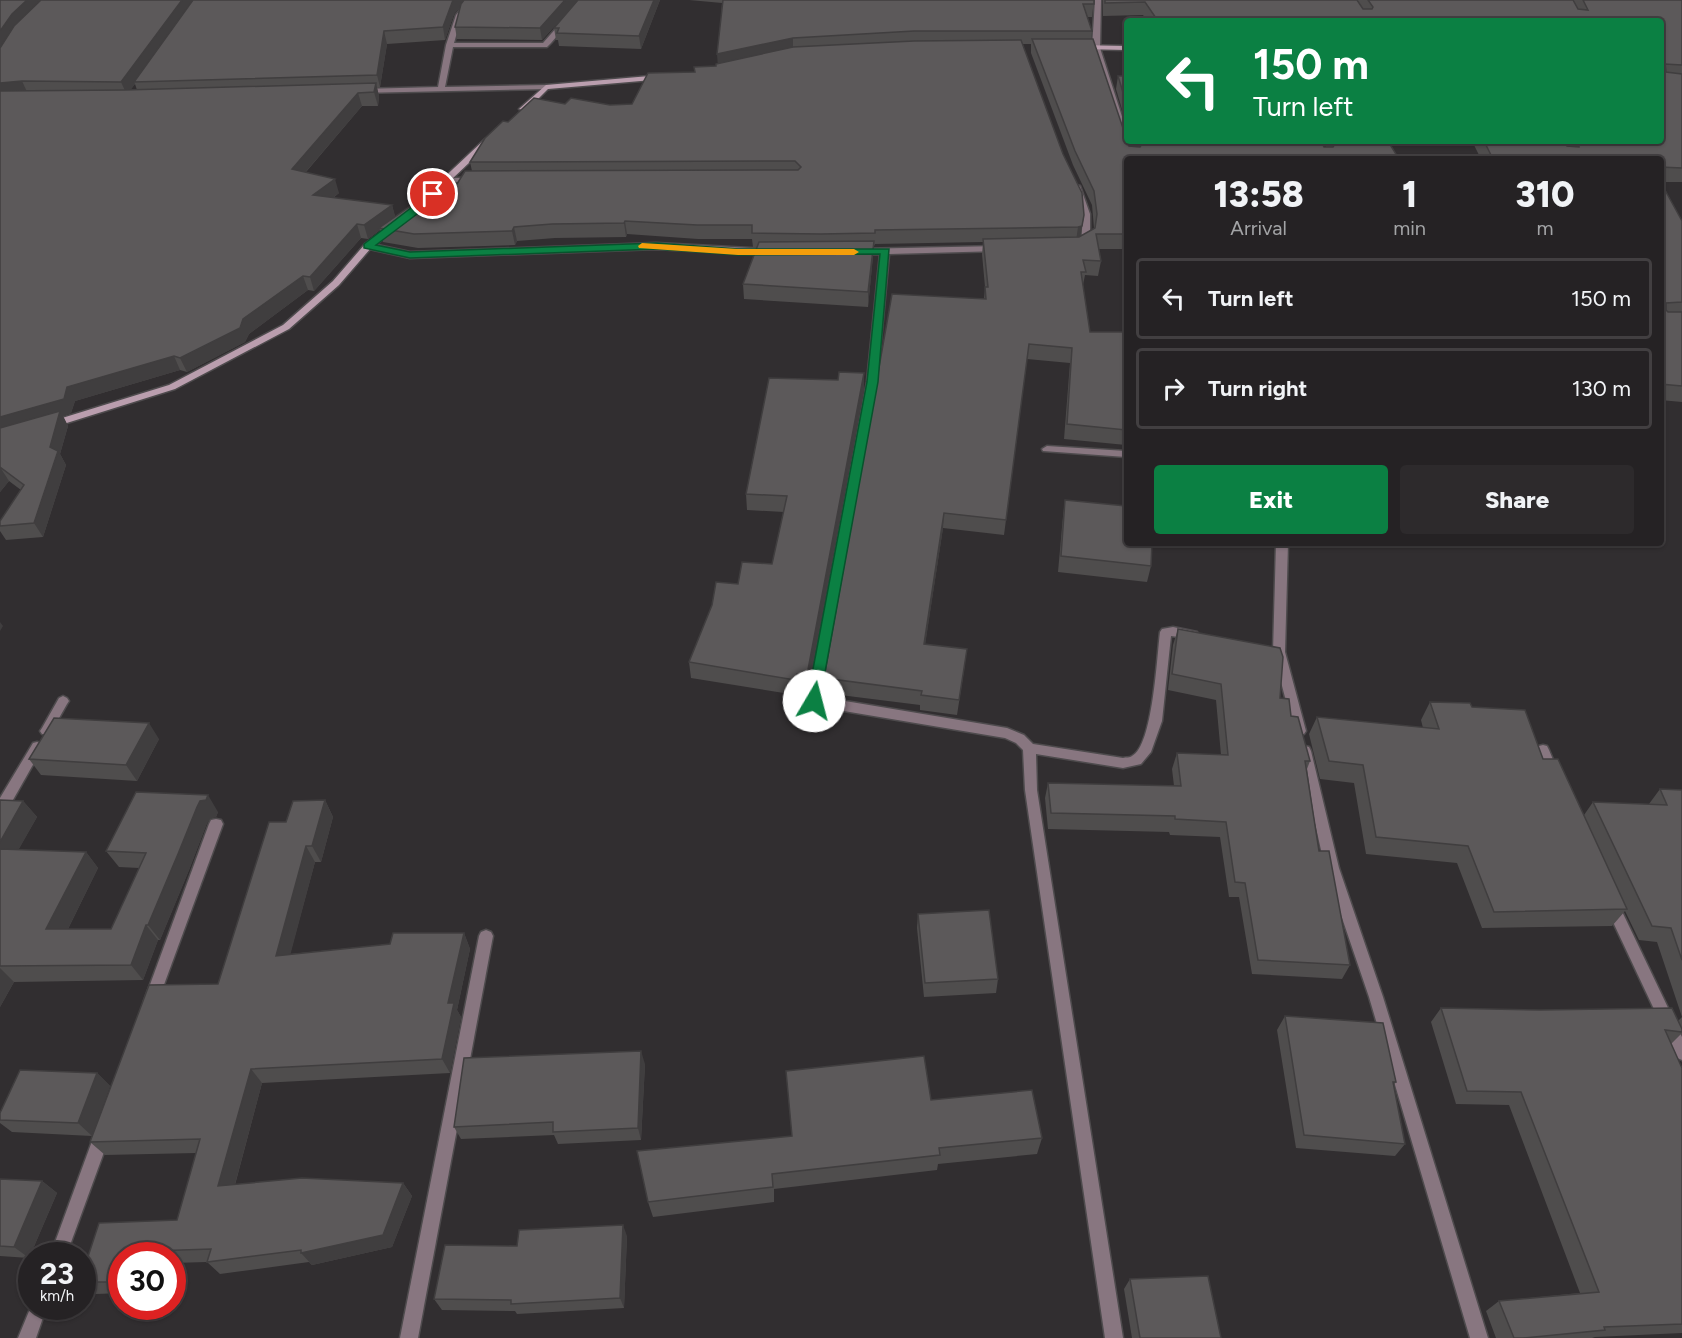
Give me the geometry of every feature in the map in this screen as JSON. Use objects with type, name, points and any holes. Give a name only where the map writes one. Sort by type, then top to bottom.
[{"type":"street","points":[[441,89],[459,15],[471,0]]},
{"type":"street","points":[[450,45],[544,45],[585,0]]},
{"type":"street","points":[[1098,0],[1096,48],[1124,131]]},
{"type":"street","points":[[1075,47],[1124,48]]},
{"type":"street","points":[[354,92],[546,87],[676,76]]},
{"type":"street","points":[[514,118],[546,87]]},
{"type":"street","points":[[44,427],[172,387],[239,354],[286,327],[336,283],[368,246],[418,209],[497,133]]},
{"type":"street","points":[[1128,144],[1130,150]]},
{"type":"street","points":[[1068,247],[1086,242],[1088,229],[1086,206],[1072,176]]},
{"type":"street","points":[[447,180],[483,180]]},
{"type":"street","points":[[368,246],[410,255],[656,246],[786,253]]},
{"type":"street","points":[[842,252],[1002,249]]},
{"type":"street","points":[[885,251],[872,382],[814,701],[1007,733],[1020,739],[1029,748],[1123,763],[1137,761],[1155,729],[1166,632],[1173,631],[1205,637]]},
{"type":"street","points":[[1047,449],[1124,454]]},
{"type":"street","points":[[1282,546],[1274,651],[1314,786],[1332,868],[1377,997],[1479,1338]]},
{"type":"street","points":[[0,810],[63,701]]},
{"type":"street","points":[[1029,748],[1031,790],[1114,1338]]},
{"type":"street","points":[[1543,750],[1557,783]]},
{"type":"street","points":[[147,1012],[216,824]]},
{"type":"street","points":[[1606,892],[1682,1053]]},
{"type":"street","points":[[409,1338],[486,936]]},
{"type":"street","points":[[63,1242],[106,1123]]},
{"type":"street","points":[[27,1338],[34,1320]]},
{"type":"building","points":[[0,0],[27,0],[12,14],[0,31]]},
{"type":"building","points":[[41,0],[182,0],[121,82],[22,81],[0,83],[0,48],[14,26]]},
{"type":"building","points":[[193,0],[453,0],[443,27],[384,31],[377,75],[134,82]]},
{"type":"building","points":[[464,0],[565,0],[540,28],[455,27]]},
{"type":"building","points":[[578,0],[654,0],[639,36],[557,33],[559,28],[554,28]]},
{"type":"building","points":[[723,0],[1094,0],[1094,4],[1083,4],[1092,31],[914,31],[793,38],[717,54]]},
{"type":"building","points":[[1105,0],[1357,0],[1363,9],[1372,9],[1368,0],[1573,0],[1578,9],[1588,10],[1583,0],[1682,0],[1682,65],[1665,64],[1666,72],[1682,74],[1682,168],[1664,167],[1664,156],[1492,156],[1486,144],[1566,144],[1579,147],[1579,144],[1664,144],[1664,18],[1156,18],[1145,2],[1105,3]]},
{"type":"building","points":[[1032,39],[1093,39],[1124,131],[1124,144],[1129,146],[1140,147],[1142,144],[1322,144],[1324,147],[1333,147],[1335,144],[1390,144],[1397,156],[1124,156],[1124,234],[1096,234],[1101,261],[1083,260],[1086,272],[1081,272],[1090,332],[1124,332],[1124,430],[1067,424],[1072,348],[1029,344],[1006,520],[944,513],[924,644],[967,649],[959,700],[921,695],[922,691],[824,678],[892,294],[986,299],[985,287],[988,287],[983,239],[1079,237],[1095,228],[1097,214],[1094,191],[1075,151]]},
{"type":"building","points":[[1021,40],[1063,154],[1082,193],[1084,215],[1082,226],[875,230],[875,233],[821,234],[752,233],[752,225],[625,221],[624,223],[514,227],[512,231],[414,234],[379,228],[409,207],[441,210],[465,171],[798,170],[801,167],[795,161],[470,162],[485,138],[503,121],[508,122],[534,98],[565,104],[571,98],[610,105],[632,104],[648,73],[695,72],[694,67],[716,66],[716,64],[793,47],[914,41]]},
{"type":"building","points":[[1118,76],[1124,76],[1124,96]]},
{"type":"building","points":[[376,83],[374,92],[358,93],[292,169],[335,179],[313,195],[392,205],[364,225],[357,224],[310,277],[303,276],[243,319],[240,328],[180,358],[174,356],[67,387],[64,399],[0,417],[0,91]]},
{"type":"building","points":[[1664,188],[1682,221],[1682,302],[1666,303],[1666,310],[1682,312],[1682,386],[1664,384]]},
{"type":"building","points":[[874,241],[868,292],[743,284],[759,242]]},
{"type":"building","points":[[839,372],[864,373],[807,675],[797,674],[795,680],[689,662],[712,605],[716,582],[738,584],[742,562],[772,564],[787,496],[746,494],[769,378],[838,380]]},
{"type":"building","points":[[60,411],[50,447],[58,451],[34,523],[0,526],[0,521],[24,485],[0,467],[0,428]]},
{"type":"building","points":[[1065,500],[1124,506],[1124,546],[1152,546],[1151,566],[1061,556]]},
{"type":"building","points":[[1178,629],[1280,648],[1283,657],[1280,698],[1289,699],[1291,716],[1298,717],[1310,761],[1305,761],[1319,851],[1329,851],[1350,965],[1258,960],[1245,883],[1235,882],[1226,822],[1175,819],[1175,816],[1051,813],[1048,783],[1181,786],[1177,753],[1228,755],[1221,684],[1172,674]]},
{"type":"building","points":[[1430,702],[1470,703],[1472,707],[1525,710],[1543,759],[1558,759],[1627,909],[1494,912],[1468,846],[1376,837],[1363,765],[1329,761],[1317,717],[1439,729]]},
{"type":"building","points":[[54,718],[149,723],[126,765],[29,759]]},
{"type":"building","points":[[1660,789],[1682,790],[1682,960],[1671,928],[1652,926],[1593,802],[1667,805]]},
{"type":"building","points":[[136,792],[208,795],[206,800],[200,801],[197,807],[131,965],[0,966],[0,849],[86,852],[46,929],[111,929],[146,853],[106,851]]},
{"type":"building","points":[[0,800],[23,801],[0,842]]},
{"type":"building","points":[[325,800],[312,846],[306,846],[276,956],[390,944],[393,933],[464,933],[448,1003],[454,1003],[442,1059],[251,1069],[218,1186],[302,1178],[403,1183],[383,1235],[301,1253],[301,1250],[207,1262],[211,1249],[186,1250],[186,1242],[108,1242],[108,1282],[96,1282],[96,1242],[93,1242],[99,1223],[177,1220],[200,1139],[90,1142],[149,985],[218,984],[269,822],[286,822],[293,801]]},
{"type":"building","points":[[989,910],[998,979],[925,983],[918,914]]},
{"type":"building","points":[[1441,1008],[1540,1010],[1672,1008],[1682,1029],[1682,1032],[1665,1030],[1682,1068],[1682,1324],[1604,1327],[1605,1330],[1514,1338],[1499,1301],[1599,1292],[1521,1092],[1467,1091]]},
{"type":"building","points":[[1285,1016],[1383,1023],[1396,1082],[1393,1082],[1405,1144],[1304,1135]]},
{"type":"building","points":[[641,1051],[638,1128],[553,1132],[553,1122],[454,1127],[464,1058]]},
{"type":"building","points":[[924,1056],[931,1100],[1032,1090],[1042,1138],[939,1148],[940,1155],[772,1174],[773,1187],[648,1202],[637,1151],[792,1136],[786,1071]]},
{"type":"building","points":[[20,1070],[97,1073],[78,1123],[0,1120],[0,1113]]},
{"type":"building","points":[[0,1179],[42,1181],[14,1247],[0,1246]]},
{"type":"building","points":[[623,1225],[620,1298],[511,1304],[511,1300],[434,1299],[445,1245],[517,1246],[519,1230]]},
{"type":"building","points":[[1208,1276],[1221,1338],[1140,1338],[1130,1279]]},
{"type":"slow traffic","points":[[642,246],[738,252],[854,252]]},
{"type":"route","points":[[433,194],[418,209],[368,246],[410,255],[656,246],[738,252],[885,251],[872,382],[814,701]]}]
